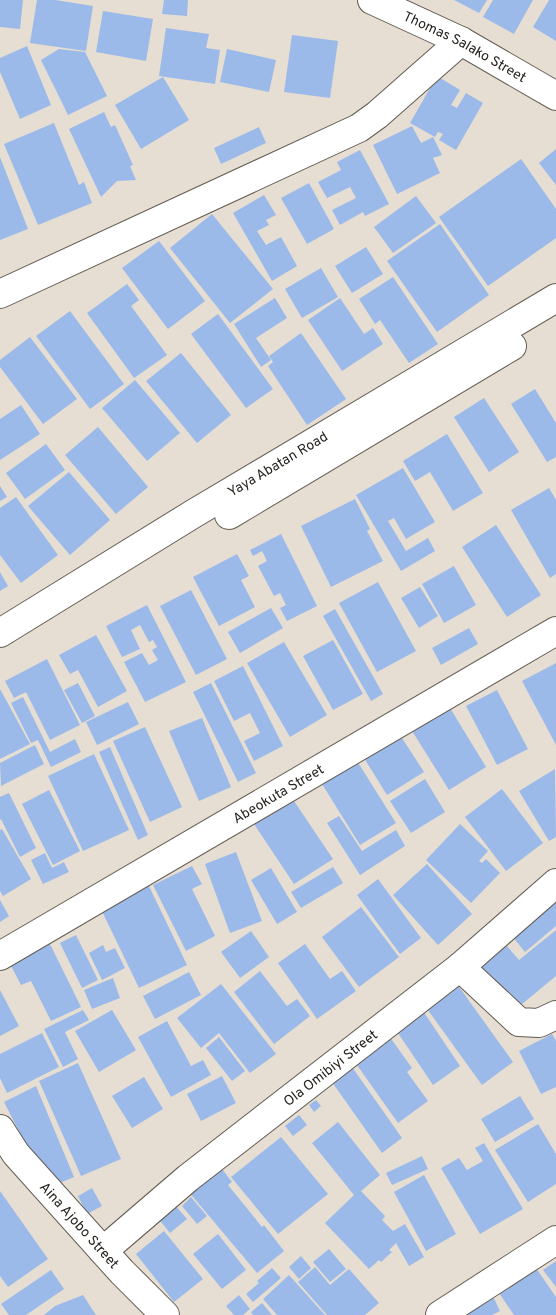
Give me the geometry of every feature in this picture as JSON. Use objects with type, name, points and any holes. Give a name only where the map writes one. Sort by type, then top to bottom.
[{"type":"street","name":"Thomas Salako Street","points":[[372,0],[460,41],[556,96]]},
{"type":"street","points":[[0,294],[359,128],[377,115],[460,41]]},
{"type":"street","name":"Yaya Abatan Road","points":[[0,633],[210,504],[556,298]]},
{"type":"street","name":"Yaya Abatan Road","points":[[0,652],[556,320]]},
{"type":"street","name":"Abeokuta Street","points":[[0,956],[556,631]]},
{"type":"street","name":"Ola Omibiyi Street","points":[[103,1251],[188,1178],[460,967],[556,882]]},
{"type":"street","points":[[460,967],[519,1022],[540,1023],[556,1015]]},
{"type":"street","name":"Aina Ajobo Street","points":[[0,1129],[8,1160],[103,1251],[165,1315]]},
{"type":"street","points":[[440,1315],[556,1240]]},
{"type":"building","points":[[0,0],[23,0],[20,29],[0,27]]},
{"type":"building","points":[[37,0],[55,0],[93,6],[86,51],[30,43]]},
{"type":"building","points":[[164,0],[188,0],[187,16],[162,14]]},
{"type":"building","points":[[454,0],[487,0],[479,13]]},
{"type":"building","points":[[493,0],[533,0],[514,34],[483,17]]},
{"type":"building","points":[[549,0],[556,0],[556,41],[533,27]]},
{"type":"building","points":[[103,11],[153,19],[146,61],[96,52]]},
{"type":"building","points":[[166,28],[209,34],[206,48],[220,50],[215,84],[159,76]]},
{"type":"building","points":[[292,35],[338,41],[330,98],[284,92]]},
{"type":"building","points":[[27,46],[51,105],[20,119],[0,72],[0,58]]},
{"type":"building","points":[[59,49],[85,52],[107,96],[68,115],[41,60]]},
{"type":"building","points":[[227,49],[276,60],[269,92],[220,82]]},
{"type":"building","points":[[437,76],[460,90],[451,105],[457,108],[466,93],[483,103],[456,150],[439,140],[443,134],[438,132],[435,137],[410,123]]},
{"type":"building","points":[[163,77],[189,120],[141,149],[115,105]]},
{"type":"building","points":[[104,112],[111,127],[115,125],[133,165],[130,166],[136,180],[117,181],[101,197],[69,129]]},
{"type":"building","points":[[54,123],[79,185],[84,182],[92,203],[38,225],[4,144]]},
{"type":"building","points":[[412,126],[421,143],[433,137],[442,155],[433,158],[440,173],[397,194],[373,145]]},
{"type":"building","points":[[259,127],[266,143],[221,164],[214,148]]},
{"type":"building","points":[[556,149],[556,185],[539,163]]},
{"type":"building","points":[[360,150],[389,204],[365,216],[363,212],[340,225],[332,210],[356,198],[350,187],[327,198],[318,182],[341,170],[337,162]]},
{"type":"building","points":[[0,157],[28,229],[0,240]]},
{"type":"building","points":[[521,159],[556,209],[556,238],[488,286],[439,217]]},
{"type":"building","points":[[309,183],[334,229],[307,244],[281,198]]},
{"type":"building","points":[[264,195],[276,215],[266,220],[269,225],[257,231],[266,245],[281,237],[297,266],[272,281],[233,213]]},
{"type":"building","points":[[416,196],[436,223],[393,253],[374,227]]},
{"type":"building","points":[[212,214],[273,289],[230,323],[170,248]]},
{"type":"building","points":[[440,224],[489,295],[437,332],[387,261]]},
{"type":"building","points":[[159,241],[205,301],[168,329],[122,268]]},
{"type":"building","points":[[366,247],[383,274],[352,293],[335,266]]},
{"type":"building","points":[[321,268],[338,297],[302,318],[285,289]]},
{"type":"building","points":[[393,277],[438,344],[409,363],[380,320],[375,324],[359,299]]},
{"type":"building","points":[[127,284],[139,300],[131,306],[167,355],[134,378],[87,313]]},
{"type":"building","points":[[275,298],[287,318],[256,338],[271,360],[261,367],[234,324]]},
{"type":"building","points":[[340,298],[364,334],[373,328],[383,344],[342,371],[308,320]]},
{"type":"building","points":[[70,311],[124,384],[90,409],[36,336]]},
{"type":"building","points":[[218,314],[273,389],[246,408],[191,334]]},
{"type":"building","points":[[301,333],[346,399],[307,425],[268,366],[273,362],[269,356]]},
{"type":"building","points":[[30,337],[77,399],[43,424],[0,367],[0,360]]},
{"type":"building","points":[[181,353],[231,415],[197,443],[146,381]]},
{"type":"building","points":[[135,380],[180,433],[147,461],[102,408]]},
{"type":"building","points":[[535,389],[556,423],[556,457],[547,462],[511,404]]},
{"type":"building","points":[[484,398],[519,452],[489,472],[454,417]]},
{"type":"building","points":[[21,405],[40,434],[0,460],[0,419]]},
{"type":"building","points":[[98,427],[148,487],[116,514],[65,455]]},
{"type":"building","points":[[447,434],[483,493],[453,511],[430,472],[415,481],[403,461]]},
{"type":"building","points":[[46,444],[65,470],[25,499],[6,473]]},
{"type":"building","points":[[403,468],[435,522],[406,539],[394,518],[388,521],[406,551],[428,538],[435,551],[401,571],[356,495]]},
{"type":"building","points":[[69,472],[110,520],[70,555],[28,506]]},
{"type":"building","points":[[0,486],[7,497],[0,501]]},
{"type":"building","points":[[549,488],[556,500],[556,574],[550,578],[511,510]]},
{"type":"building","points":[[16,497],[58,555],[21,583],[0,555],[0,508]]},
{"type":"building","points":[[355,499],[370,529],[367,531],[383,561],[331,587],[301,526]]},
{"type":"building","points":[[496,525],[541,595],[507,617],[462,547]]},
{"type":"building","points":[[281,534],[317,606],[287,621],[280,608],[286,605],[280,593],[274,596],[258,566],[267,561],[262,551],[253,556],[250,550]]},
{"type":"building","points":[[237,554],[249,576],[241,580],[255,607],[219,626],[193,577]]},
{"type":"building","points":[[454,566],[476,605],[444,623],[422,584]]},
{"type":"building","points":[[0,572],[8,586],[0,591]]},
{"type":"building","points":[[378,582],[416,651],[377,672],[339,603]]},
{"type":"building","points":[[420,587],[438,616],[419,628],[401,598]]},
{"type":"building","points":[[191,590],[227,659],[196,675],[160,606]]},
{"type":"building","points":[[147,605],[186,682],[145,702],[124,662],[142,653],[149,665],[158,660],[152,650],[157,647],[153,640],[149,642],[140,625],[131,630],[140,649],[122,657],[106,626]]},
{"type":"building","points":[[271,608],[283,628],[240,653],[228,632]]},
{"type":"building","points":[[335,609],[383,694],[371,701],[323,616]]},
{"type":"building","points":[[469,628],[478,644],[441,665],[432,648]]},
{"type":"building","points":[[96,635],[127,691],[98,707],[78,670],[70,674],[59,655]]},
{"type":"building","points":[[333,640],[363,694],[333,710],[303,656]]},
{"type":"building","points":[[284,642],[327,715],[290,737],[247,663]]},
{"type":"building","points":[[47,659],[80,725],[50,740],[26,692],[14,698],[5,681]]},
{"type":"building","points":[[556,663],[556,745],[522,681]]},
{"type":"building","points":[[243,666],[283,746],[254,761],[244,741],[260,733],[250,713],[234,721],[214,681]]},
{"type":"building","points":[[78,683],[95,716],[82,723],[64,690]]},
{"type":"building","points":[[211,683],[256,773],[238,782],[193,692]]},
{"type":"building","points":[[0,689],[30,744],[0,759]]},
{"type":"building","points":[[497,690],[528,749],[497,765],[466,706]]},
{"type":"building","points":[[23,697],[50,752],[75,739],[81,752],[51,767],[38,740],[31,743],[11,703]]},
{"type":"building","points":[[128,702],[139,724],[97,745],[86,722]]},
{"type":"building","points":[[447,703],[486,767],[449,790],[409,726]]},
{"type":"building","points":[[202,718],[231,787],[199,801],[169,731]]},
{"type":"building","points":[[145,727],[182,807],[150,822],[113,741]]},
{"type":"building","points":[[400,735],[424,772],[387,795],[364,758]]},
{"type":"building","points":[[35,745],[44,764],[1,786],[0,763]]},
{"type":"building","points":[[110,747],[148,835],[138,840],[99,752]]},
{"type":"building","points":[[94,754],[129,830],[83,851],[48,776]]},
{"type":"building","points":[[357,761],[396,823],[360,845],[322,784]]},
{"type":"building","points":[[555,769],[556,837],[549,841],[519,791]]},
{"type":"building","points":[[425,779],[445,812],[411,833],[390,801]]},
{"type":"building","points":[[502,789],[543,843],[506,871],[465,817]]},
{"type":"building","points":[[49,790],[80,851],[53,865],[22,804]]},
{"type":"building","points":[[9,793],[36,848],[20,857],[0,820],[0,797]]},
{"type":"building","points":[[292,798],[333,859],[294,884],[254,824]]},
{"type":"building","points":[[339,816],[362,851],[396,830],[405,846],[360,875],[327,823]]},
{"type":"building","points":[[460,824],[488,851],[479,861],[482,863],[486,859],[500,873],[471,903],[426,860]]},
{"type":"building","points":[[2,829],[31,879],[3,896],[0,891],[0,830]]},
{"type":"building","points":[[236,852],[262,921],[230,933],[205,864]]},
{"type":"building","points":[[45,853],[52,868],[64,862],[69,872],[43,884],[31,860]]},
{"type":"building","points":[[427,864],[472,914],[438,945],[393,895]]},
{"type":"building","points":[[192,866],[202,884],[192,889],[215,936],[186,951],[153,885]]},
{"type":"building","points":[[333,867],[343,883],[301,908],[291,892]]},
{"type":"building","points":[[271,868],[297,912],[277,924],[251,880]]},
{"type":"building","points":[[378,879],[421,938],[400,954],[357,895]]},
{"type":"building","points":[[146,880],[187,965],[139,988],[98,903]]},
{"type":"building","points":[[556,888],[556,926],[525,952],[507,930]]},
{"type":"building","points":[[0,900],[9,916],[0,922]]},
{"type":"building","points":[[361,907],[399,957],[359,987],[322,937]]},
{"type":"building","points":[[556,930],[556,976],[516,1009],[475,959],[501,939],[519,960]]},
{"type":"building","points":[[251,931],[269,957],[240,978],[221,952]]},
{"type":"building","points":[[76,935],[98,980],[82,988],[60,943]]},
{"type":"building","points":[[48,940],[81,1007],[51,1021],[31,981],[21,985],[8,960]]},
{"type":"building","points":[[305,944],[330,979],[342,971],[356,991],[317,1019],[278,963]]},
{"type":"building","points":[[103,945],[106,952],[115,948],[125,968],[102,980],[89,953]]},
{"type":"building","points":[[260,971],[287,1006],[297,999],[310,1016],[274,1044],[234,992]]},
{"type":"building","points":[[189,972],[201,995],[155,1019],[143,996]]},
{"type":"building","points":[[113,978],[120,998],[92,1009],[84,990]]},
{"type":"building","points":[[221,984],[276,1054],[250,1073],[219,1033],[201,1048],[177,1018]]},
{"type":"building","points":[[457,984],[513,1062],[482,1085],[425,1006]]},
{"type":"building","points":[[0,990],[19,1026],[0,1036]]},
{"type":"building","points":[[83,1010],[89,1020],[65,1032],[78,1059],[63,1067],[44,1029]]},
{"type":"building","points":[[112,1010],[136,1050],[99,1072],[75,1031]]},
{"type":"building","points":[[423,1011],[460,1066],[433,1085],[396,1030]]},
{"type":"building","points":[[167,1021],[191,1066],[203,1060],[211,1075],[171,1097],[138,1037]]},
{"type":"building","points":[[42,1033],[59,1067],[7,1093],[0,1078],[0,1054]]},
{"type":"building","points":[[387,1033],[412,1068],[407,1072],[428,1101],[398,1123],[352,1058]]},
{"type":"building","points":[[552,1034],[556,1041],[556,1087],[541,1094],[519,1051]]},
{"type":"building","points":[[219,1037],[245,1071],[232,1081],[206,1048]]},
{"type":"building","points":[[78,1063],[121,1159],[81,1176],[39,1081]]},
{"type":"building","points":[[352,1067],[402,1138],[382,1153],[332,1082]]},
{"type":"building","points":[[222,1076],[236,1103],[201,1121],[187,1094]]},
{"type":"building","points":[[144,1077],[163,1109],[132,1128],[112,1096]]},
{"type":"building","points":[[36,1086],[74,1177],[48,1188],[4,1102]]},
{"type":"building","points":[[520,1096],[534,1119],[495,1142],[481,1119]]},
{"type":"building","points":[[316,1100],[321,1106],[314,1112],[309,1105]]},
{"type":"building","points":[[299,1115],[307,1125],[293,1136],[285,1126]]},
{"type":"building","points":[[338,1122],[380,1175],[361,1191],[385,1216],[382,1220],[393,1231],[405,1224],[424,1257],[409,1266],[396,1243],[389,1250],[392,1252],[381,1262],[379,1260],[369,1269],[325,1223],[354,1195],[312,1143]]},
{"type":"building","points":[[538,1124],[556,1154],[556,1184],[528,1202],[495,1150]]},
{"type":"building","points":[[281,1137],[328,1194],[278,1234],[231,1177]]},
{"type":"building","points":[[484,1143],[523,1209],[480,1234],[441,1168],[459,1158],[467,1170],[483,1161],[475,1148]]},
{"type":"building","points":[[422,1156],[428,1169],[392,1185],[386,1173]]},
{"type":"building","points":[[219,1165],[232,1182],[228,1185],[262,1227],[264,1225],[284,1251],[257,1273],[188,1191]]},
{"type":"building","points":[[424,1175],[456,1234],[426,1251],[394,1192]]},
{"type":"building","points":[[92,1188],[102,1206],[87,1214],[78,1196]]},
{"type":"building","points":[[0,1191],[48,1259],[8,1287],[0,1276]]},
{"type":"building","points":[[191,1197],[207,1216],[197,1224],[182,1206]]},
{"type":"building","points":[[174,1204],[187,1219],[170,1233],[157,1217]]},
{"type":"building","points":[[164,1231],[203,1279],[174,1302],[136,1254]]},
{"type":"building","points":[[218,1234],[246,1270],[222,1289],[193,1254]]},
{"type":"building","points":[[329,1249],[346,1269],[330,1282],[313,1262]]},
{"type":"building","points":[[301,1256],[311,1268],[299,1279],[289,1267]]},
{"type":"building","points":[[556,1261],[556,1287],[543,1270]]},
{"type":"building","points":[[315,1267],[330,1285],[349,1269],[379,1303],[365,1315],[327,1315],[298,1282]]},
{"type":"building","points":[[272,1268],[281,1278],[253,1302],[246,1294]]},
{"type":"building","points":[[536,1268],[556,1297],[556,1315],[514,1315],[499,1293]]},
{"type":"building","points":[[51,1270],[64,1289],[26,1315],[9,1315],[1,1304]]},
{"type":"building","points":[[289,1275],[325,1315],[277,1315],[263,1299]]},
{"type":"building","points":[[491,1292],[500,1311],[492,1315],[460,1315]]},
{"type":"building","points":[[83,1295],[96,1315],[44,1315],[55,1306]]},
{"type":"building","points":[[239,1295],[250,1309],[243,1315],[234,1315],[226,1306]]},
{"type":"building","points":[[262,1303],[272,1315],[253,1315],[251,1312]]}]
